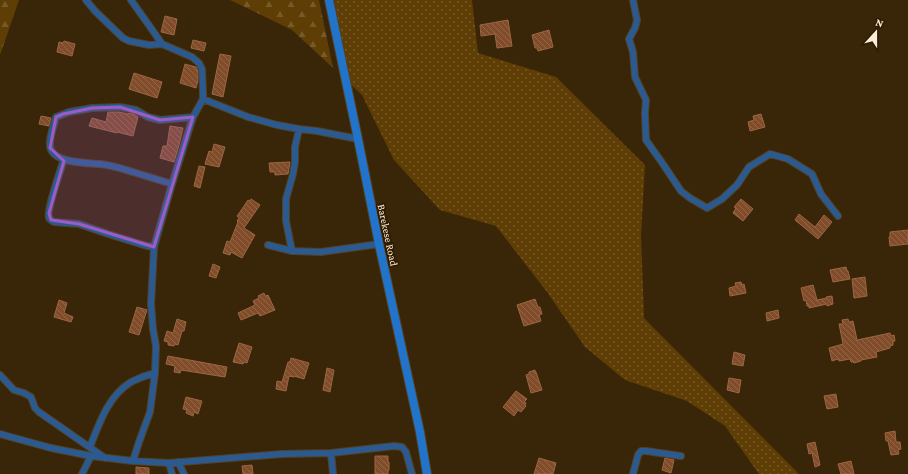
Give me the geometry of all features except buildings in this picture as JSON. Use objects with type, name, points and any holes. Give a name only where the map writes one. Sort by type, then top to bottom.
[{"type":"main road","name":"Barekese Road","points":[[329,0],[379,244],[420,432],[427,474]]},
{"type":"street","points":[[86,0],[95,11],[123,38],[149,46],[162,44],[192,57],[199,63],[202,69],[203,99],[193,117],[154,247],[151,304],[156,346],[155,373],[150,412],[133,462]]},
{"type":"street","points":[[131,0],[154,30],[162,44]]},
{"type":"street","points":[[633,0],[638,20],[629,39],[633,52],[635,77],[646,100],[646,140],[681,191],[707,208],[722,199],[737,185],[749,167],[770,154],[788,159],[812,174],[821,194],[838,216]]},
{"type":"street","points":[[203,99],[248,117],[277,125],[358,139]]},
{"type":"street","points":[[172,184],[115,167],[102,164],[76,162],[60,158],[51,152],[50,148],[50,140],[56,117],[63,114],[92,108],[120,107],[136,110],[148,117],[160,120],[193,117]]},
{"type":"street","points":[[292,251],[286,221],[286,199],[294,174],[295,147],[299,129]]},
{"type":"street","points":[[64,159],[49,212],[49,218],[51,220],[54,222],[79,224],[154,247]]},
{"type":"street","points":[[268,245],[292,251],[321,252],[379,244]]},
{"type":"street","points":[[90,447],[98,426],[116,394],[130,383],[155,373]]},
{"type":"street","points":[[0,376],[14,390],[31,397],[35,408],[39,412],[106,459]]},
{"type":"street","points":[[0,434],[51,448],[106,459],[133,462],[169,463],[282,454],[331,453],[394,446],[402,447],[406,452],[412,474]]},
{"type":"street","points":[[633,474],[638,455],[641,451],[681,456]]},
{"type":"street","points":[[331,453],[333,474]]},
{"type":"street","points":[[82,474],[91,456]]},
{"type":"street","points":[[178,462],[184,474]]},
{"type":"street","points":[[169,463],[172,474]]},
{"type":"highlighted area","points":[[120,107],[160,120],[193,117],[154,247],[79,224],[51,220],[49,213],[64,161],[50,148],[56,117],[63,114],[92,108]]},
{"type":"green space","points":[[0,0],[19,0],[0,55]]},
{"type":"green space","points":[[230,0],[319,0],[333,68],[292,30]]},
{"type":"green space","points":[[334,0],[472,0],[478,53],[556,77],[645,165],[641,235],[644,318],[799,474],[759,474],[725,426],[687,401],[625,380],[585,347],[547,292],[496,226],[440,210],[394,160],[362,95],[349,83]]}]
